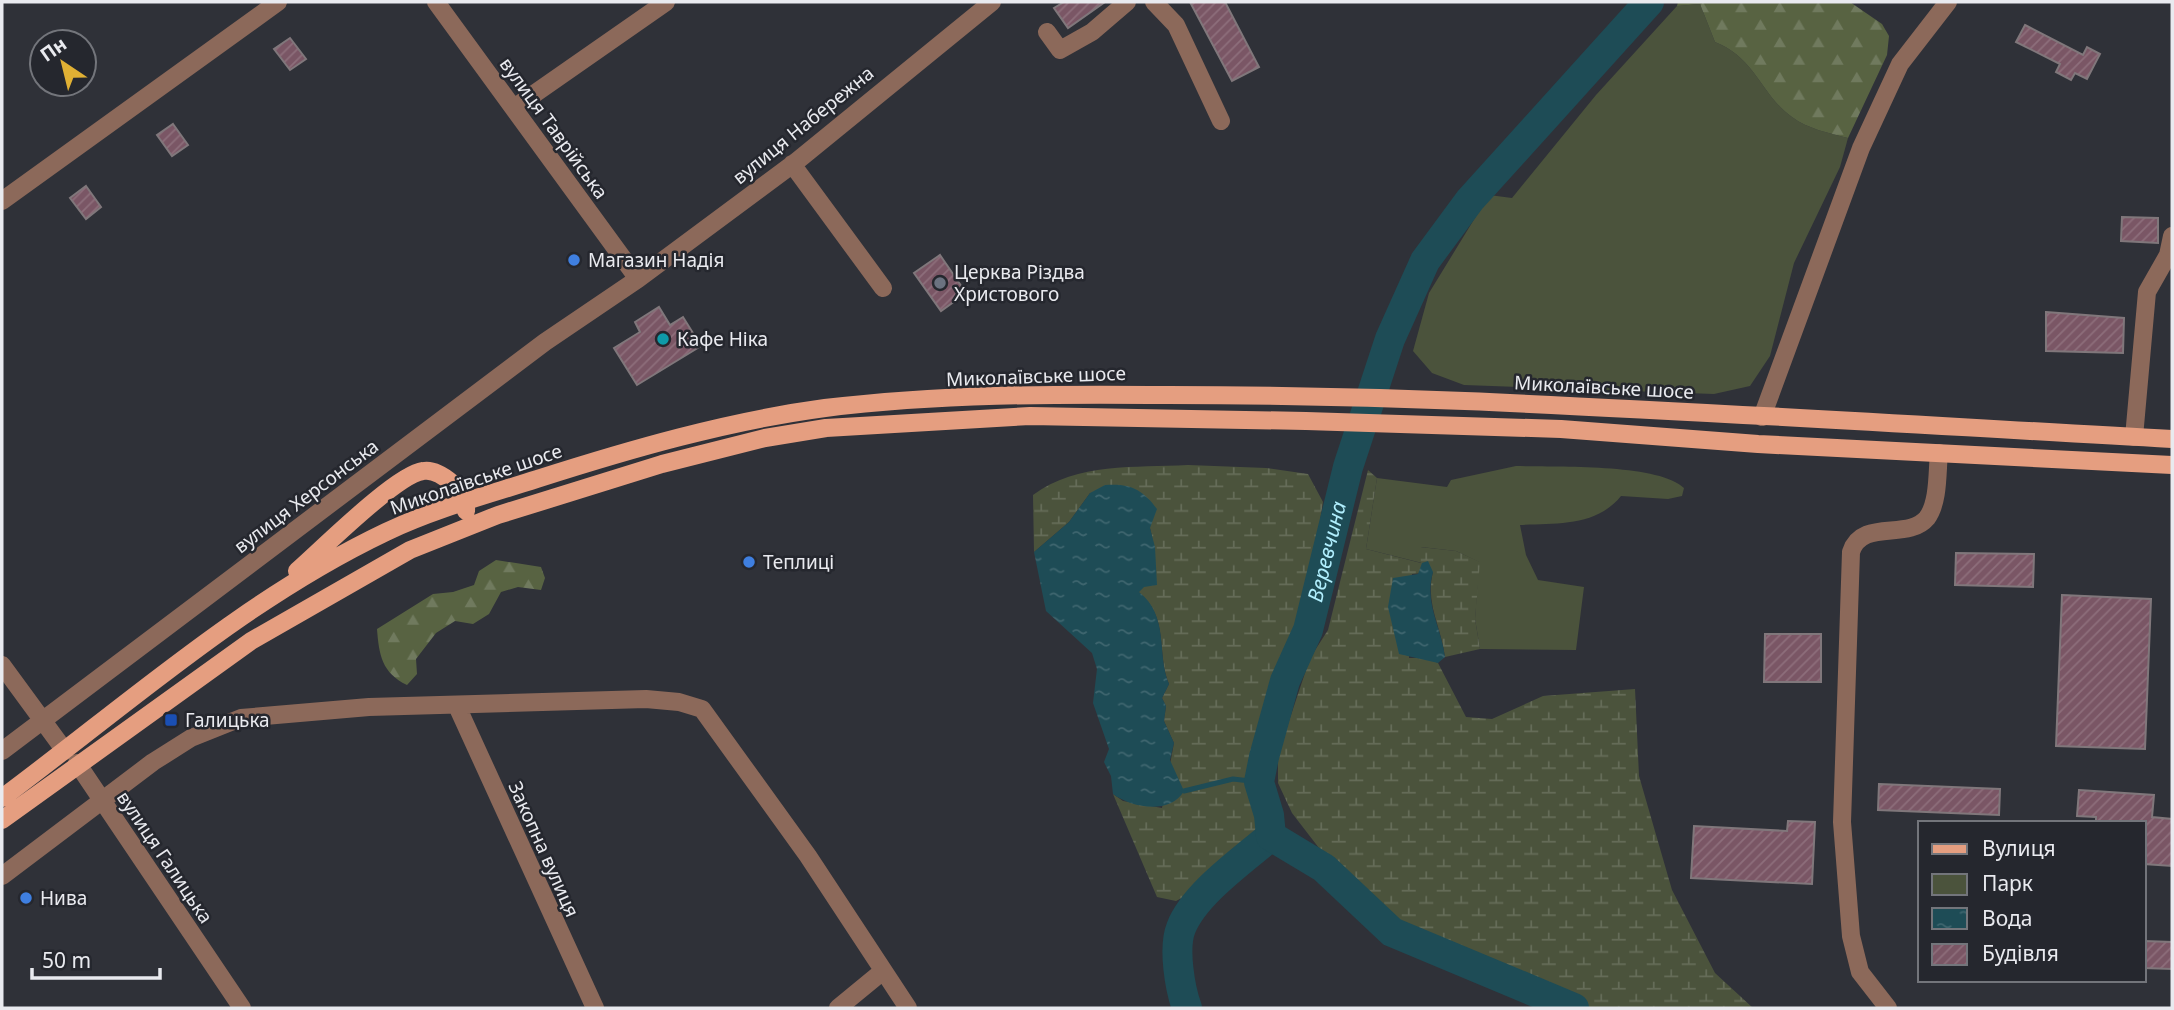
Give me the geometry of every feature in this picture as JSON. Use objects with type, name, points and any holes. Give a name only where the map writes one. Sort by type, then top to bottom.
[{"type":"main road","name":"Миколаївське шосе","points":[[2,820],[161,674],[251,612],[348,551],[393,529],[466,502],[663,442],[741,422],[826,408],[1028,393],[1319,396],[1426,399],[2172,439]]},
{"type":"main road","name":"Миколаївське шосе","points":[[2,798],[71,757],[251,640],[372,570],[456,530],[662,464],[765,438],[888,422],[1030,416],[1306,421],[1562,429],[2172,465]]},
{"type":"main road","points":[[251,612],[407,476],[426,470],[434,472],[450,481],[466,502],[464,514],[395,544],[361,564],[251,640]]},
{"type":"street","points":[[2,201],[278,2]]},
{"type":"street","name":"вулиця Таврійська","points":[[436,2],[638,279]]},
{"type":"street","points":[[514,108],[666,2]]},
{"type":"street","name":"вулиця Набережна","points":[[638,279],[792,164],[992,2]]},
{"type":"street","points":[[1047,32],[1060,50],[1091,32],[1127,2]]},
{"type":"street","points":[[1154,2],[1176,25],[1221,121]]},
{"type":"street","points":[[1762,417],[1861,148],[1900,64],[1948,2]]},
{"type":"street","points":[[792,164],[883,288]]},
{"type":"street","points":[[2134,436],[2147,292],[2168,254],[2172,236]]},
{"type":"street","name":"вулиця Херсонська","points":[[2,751],[545,342],[638,279]]},
{"type":"street","points":[[1888,1008],[1860,972],[1850,923],[1842,822],[1851,552],[1853,545],[1864,535],[1915,526],[1927,517],[1934,497],[1939,453]]},
{"type":"street","name":"вулиця Галицька","points":[[2,665],[103,802],[242,1008]]},
{"type":"street","points":[[2,876],[153,762],[191,738],[240,718],[369,707],[598,700],[679,702],[702,709],[808,856],[908,1008]]},
{"type":"street","name":"Закопна вулиця","points":[[457,706],[595,1008]]},
{"type":"street","points":[[838,1008],[883,971]]},
{"type":"green space","points":[[1678,2],[1850,2],[1882,24],[1889,36],[1887,55],[1848,138],[1812,128],[1792,117],[1781,108],[1740,57],[1715,42],[1700,4],[1677,6]]},
{"type":"green space","points":[[1700,4],[1715,42],[1740,57],[1781,108],[1805,125],[1848,138],[1840,167],[1794,263],[1770,356],[1750,386],[1714,394],[1464,385],[1432,373],[1413,351],[1429,293],[1489,195],[1512,198],[1596,95],[1677,6]]},
{"type":"green space","points":[[1188,465],[1266,468],[1308,474],[1323,502],[1308,596],[1259,731],[1250,764],[1251,789],[1262,806],[1264,823],[1259,834],[1204,886],[1176,901],[1157,897],[1113,794],[1123,801],[1162,808],[1174,743],[1164,721],[1166,706],[1162,698],[1169,684],[1158,623],[1155,612],[1138,592],[1144,586],[1151,570],[1153,544],[1150,528],[1090,493],[1069,522],[1034,552],[1033,495],[1050,484],[1088,472],[1128,467]]},
{"type":"green space","points":[[1516,466],[1630,470],[1671,480],[1684,488],[1682,496],[1668,499],[1621,496],[1600,513],[1575,521],[1520,525],[1526,555],[1538,580],[1584,587],[1576,650],[1480,649],[1475,619],[1479,562],[1456,551],[1421,547],[1422,563],[1366,549],[1377,478],[1447,487],[1451,480]]},
{"type":"green space","points":[[1368,470],[1377,478],[1366,549],[1421,563],[1420,547],[1456,551],[1480,562],[1475,619],[1480,649],[1445,657],[1432,604],[1433,572],[1412,574],[1409,658],[1427,658],[1438,663],[1466,717],[1492,719],[1543,696],[1635,689],[1639,776],[1672,890],[1715,973],[1753,1008],[1560,1008],[1431,953],[1329,861],[1292,813],[1278,783],[1278,754],[1310,658],[1328,630]]},
{"type":"green space","points":[[496,560],[541,567],[545,578],[541,590],[518,587],[501,592],[489,614],[473,624],[455,621],[436,633],[416,659],[417,674],[407,685],[392,675],[383,662],[377,629],[433,594],[453,592],[474,585],[479,571]]},
{"type":"water","points":[[1105,485],[1121,485],[1135,489],[1157,509],[1150,528],[1155,547],[1157,585],[1144,587],[1139,592],[1149,602],[1159,624],[1169,684],[1162,698],[1166,706],[1164,721],[1174,743],[1170,760],[1184,791],[1170,804],[1160,806],[1140,806],[1113,794],[1111,776],[1104,762],[1109,749],[1093,703],[1097,669],[1092,653],[1046,611],[1034,552],[1069,522],[1090,493]]},
{"type":"water","points":[[1428,561],[1433,572],[1432,604],[1445,657],[1438,663],[1399,654],[1388,607],[1393,578],[1418,574],[1422,563]]},
{"type":"building","points":[[1064,2],[1105,2],[1068,28],[1054,8]]},
{"type":"building","points":[[1190,2],[1225,2],[1259,67],[1232,81]]},
{"type":"building","points":[[2025,25],[2083,55],[2087,47],[2100,54],[2087,79],[2075,73],[2071,80],[2056,72],[2060,64],[2016,42]]},
{"type":"building","points":[[290,38],[306,59],[290,70],[274,49]]},
{"type":"building","points":[[173,124],[188,145],[172,156],[157,135]]},
{"type":"building","points":[[86,186],[101,207],[86,219],[70,198]]},
{"type":"building","points":[[2122,217],[2158,218],[2158,243],[2121,241]]},
{"type":"building","name":"Церква Різдва Христового","points":[[940,255],[966,293],[941,311],[914,273]]},
{"type":"building","name":"Кафе Ніка","points":[[659,307],[670,325],[683,317],[701,346],[637,385],[614,348],[640,332],[635,322]]},
{"type":"building","points":[[2046,312],[2124,318],[2123,353],[2046,351]]},
{"type":"building","points":[[1956,553],[2034,554],[2033,587],[1955,585]]},
{"type":"building","points":[[2062,595],[2151,599],[2145,749],[2056,746]]},
{"type":"building","points":[[1765,634],[1821,634],[1821,682],[1764,682]]},
{"type":"building","points":[[1879,784],[2000,789],[1999,815],[1878,810]]},
{"type":"building","points":[[2079,790],[2154,795],[2152,817],[2172,819],[2172,866],[2146,864],[2146,821],[2096,821],[2096,817],[2077,816]]},
{"type":"building","points":[[1788,821],[1815,822],[1812,884],[1691,878],[1694,826],[1787,831]]},
{"type":"building","points":[[2146,941],[2172,942],[2172,969],[2146,968]]},
{"type":"waterway","name":"Веревчина","points":[[1574,1008],[1392,932],[1324,868],[1271,836],[1269,815],[1259,782],[1285,681],[1308,630],[1348,467],[1390,339],[1425,261],[1470,200],[1649,2]]},
{"type":"waterway","points":[[1184,791],[1233,779],[1259,782]]},
{"type":"waterway","points":[[1187,1008],[1178,968],[1179,936],[1187,915],[1208,890],[1271,836]]},
{"type":"place","name":"Магазин Надія","points":[[574,260]]},
{"type":"place","name":"Церква Різдва Христового","points":[[940,283]]},
{"type":"place","name":"Кафе Ніка","points":[[663,339]]},
{"type":"place","name":"Теплиці","points":[[749,562]]},
{"type":"place","name":"Галицька","points":[[171,720]]},
{"type":"place","name":"Нива","points":[[26,898]]}]
